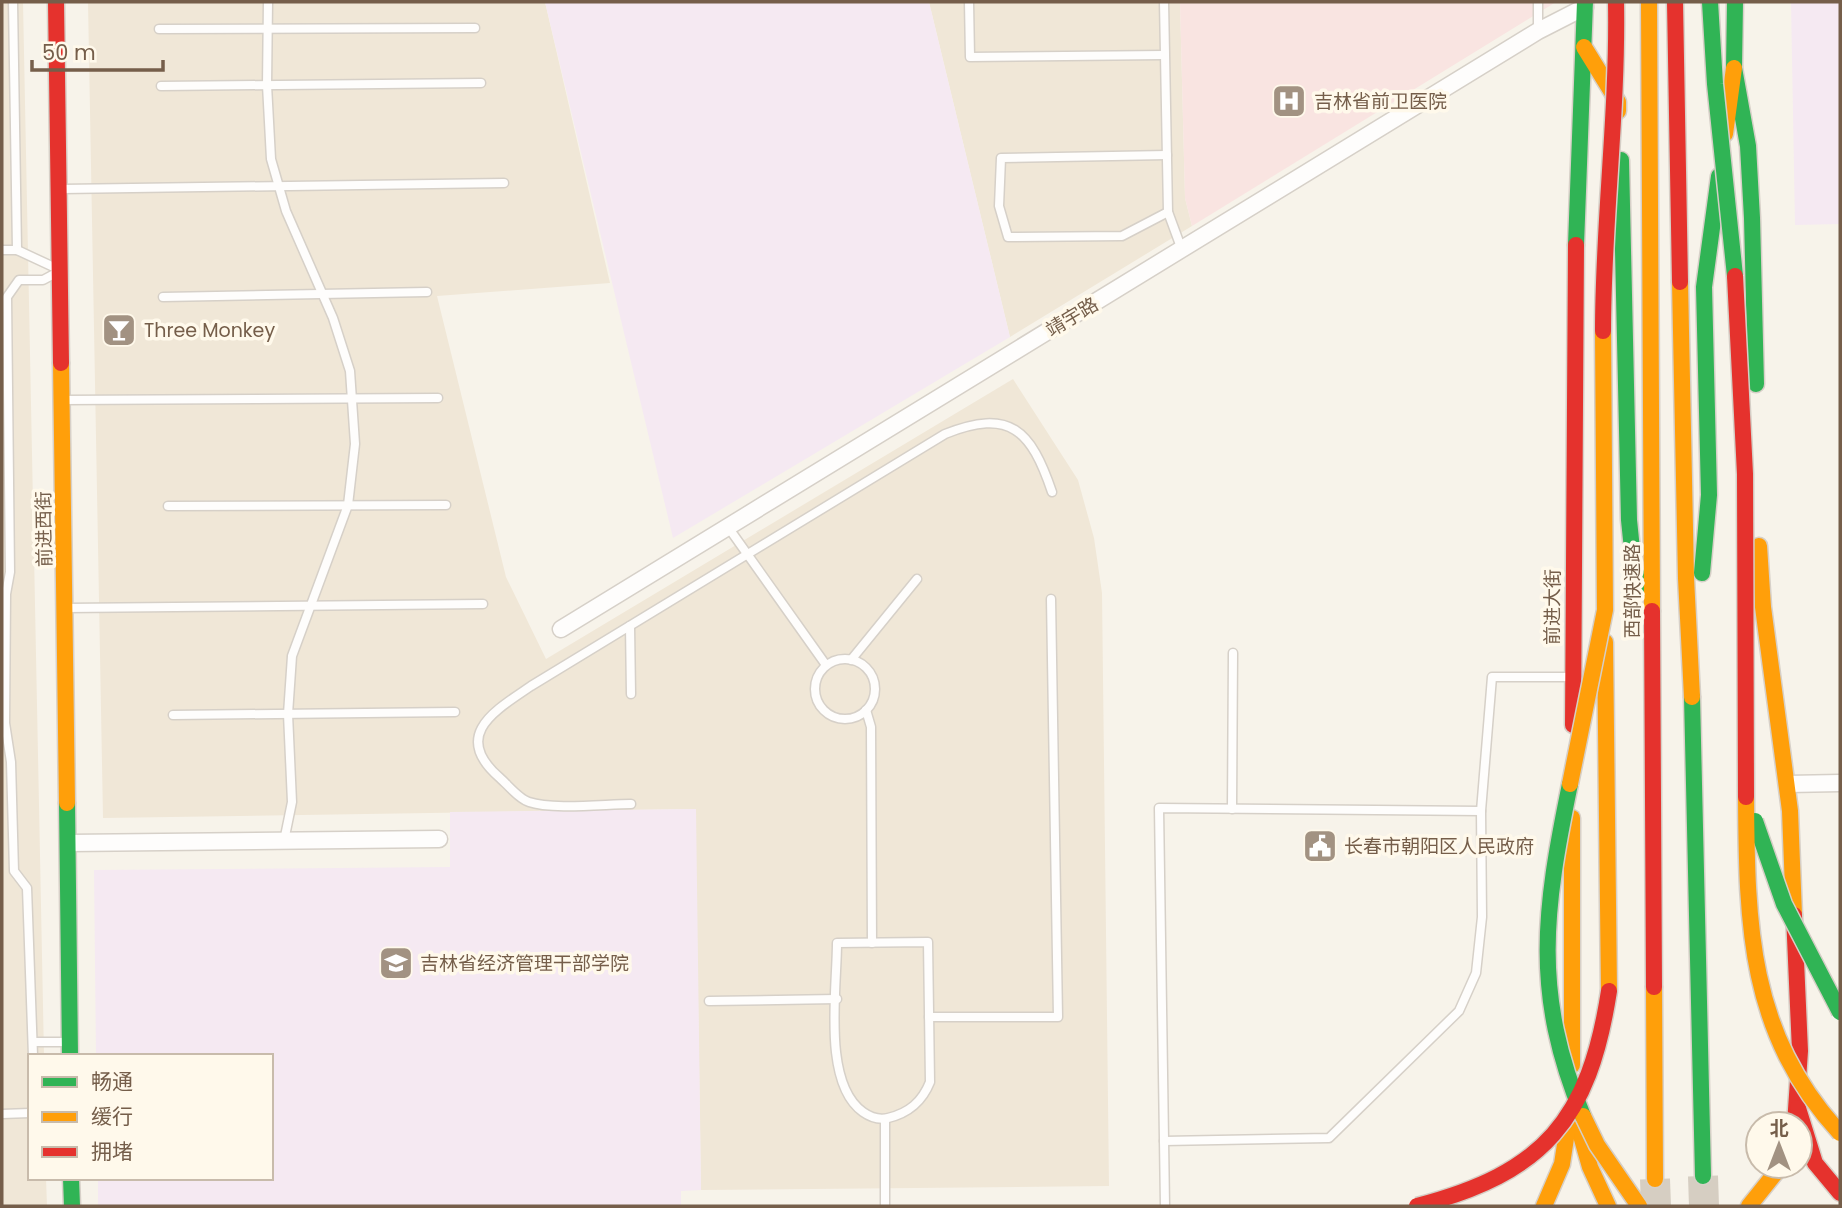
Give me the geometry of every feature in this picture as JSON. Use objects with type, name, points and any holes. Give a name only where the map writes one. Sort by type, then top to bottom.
[{"type":"main road","name":"前进西街","points":[[56,2],[70,1049]]},
{"type":"main road","points":[[1417,1206],[1483,1189],[1535,1155],[1559,1129],[1589,1083],[1600,1055],[1611,955],[1603,256],[1617,59],[1616,2]]},
{"type":"main road","name":"西部快速路","points":[[1649,2],[1655,1180]]},
{"type":"main road","points":[[1675,2],[1686,578],[1690,609],[1703,1176]]},
{"type":"main road","points":[[1710,2],[1715,90],[1739,328],[1744,455],[1748,914],[1758,981],[1793,1070],[1826,1119],[1840,1133]]},
{"type":"main road","points":[[1690,609],[1704,568],[1709,495],[1704,287],[1734,68],[1735,2]]},
{"type":"main road","name":"前进大街","points":[[1585,4],[1576,175],[1571,1016],[1579,1129],[1590,1167],[1608,1206]]},
{"type":"main road","points":[[1584,47],[1618,102],[1629,520],[1634,569],[1653,611]]},
{"type":"main road","points":[[1734,68],[1748,146],[1752,218],[1763,607],[1788,784],[1800,1051],[1797,1110]]},
{"type":"main road","points":[[1605,610],[1551,876],[1546,957],[1548,992],[1559,1047],[1582,1113],[1597,1145],[1639,1206]]},
{"type":"main road","points":[[1746,792],[1784,904],[1840,1012]]},
{"type":"main road","points":[[1544,1206],[1562,1164],[1574,1083]]},
{"type":"main road","points":[[1814,1159],[1825,1177],[1840,1193]]},
{"type":"main road","points":[[71,1180],[72,1206]]},
{"type":"main road","points":[[1749,1206],[1770,1180]]},
{"type":"street","name":"靖宇路","points":[[561,629],[1585,4]]},
{"type":"street","points":[[1788,784],[1840,783]]},
{"type":"street","points":[[69,843],[439,839]]},
{"type":"lane","points":[[13,2],[16,250]]},
{"type":"lane","points":[[268,2],[267,85],[271,159],[306,261],[322,295],[350,371],[355,444],[348,506],[292,656],[288,714],[292,802],[285,841]]},
{"type":"lane","points":[[969,2],[970,57],[1164,55]]},
{"type":"lane","points":[[1164,2],[1168,212],[1182,250]]},
{"type":"lane","points":[[1538,2],[1538,31]]},
{"type":"lane","points":[[159,29],[475,28]]},
{"type":"lane","points":[[161,86],[481,83]]},
{"type":"lane","points":[[1167,155],[1001,158],[999,206],[1008,237],[1122,236],[1168,212]]},
{"type":"lane","points":[[59,189],[504,183]]},
{"type":"lane","points":[[2,250],[16,250],[61,271]]},
{"type":"lane","points":[[33,1054],[27,888],[14,871],[11,762],[5,723],[6,594],[10,572],[8,297],[19,280],[43,280],[61,271]]},
{"type":"lane","points":[[163,298],[427,292]]},
{"type":"lane","points":[[63,400],[438,398]]},
{"type":"lane","points":[[631,804],[528,802],[491,771],[480,748],[477,734],[488,716],[630,626],[945,435],[973,423],[998,422],[1022,431],[1042,462],[1052,492]]},
{"type":"lane","points":[[167,506],[446,505]]},
{"type":"lane","points":[[728,527],[826,665]]},
{"type":"lane","points":[[851,660],[917,579]]},
{"type":"lane","points":[[929,1017],[1058,1017],[1051,599]]},
{"type":"lane","points":[[66,608],[483,604]]},
{"type":"lane","points":[[630,626],[631,694]]},
{"type":"lane","points":[[1233,653],[1233,809]]},
{"type":"lane","points":[[842,659],[851,660],[864,666],[873,680],[874,696],[866,710],[850,718],[832,716],[825,711],[815,687],[820,671],[826,665],[842,659]]},
{"type":"lane","points":[[1164,1141],[1329,1138],[1459,1011],[1476,973],[1481,931],[1481,811],[1492,677],[1573,677]]},
{"type":"lane","points":[[866,710],[871,727],[872,943]]},
{"type":"lane","points":[[173,715],[455,712]]},
{"type":"lane","points":[[1165,1206],[1159,808],[1481,811]]},
{"type":"lane","points":[[928,942],[929,1017],[930,1082],[925,1097],[909,1111],[885,1119],[861,1111],[843,1090],[837,1067],[838,943],[928,942]]},
{"type":"lane","points":[[709,1001],[837,999]]},
{"type":"lane","points":[[33,1042],[70,1049]]},
{"type":"lane","points":[[2,1114],[28,1114]]},
{"type":"lane","points":[[885,1119],[885,1206]]},
{"type":"shaded area","points":[[2,2],[23,2],[44,1054],[28,1054],[28,1180],[46,1180],[47,1206],[2,1206]]},
{"type":"shaded area","points":[[88,2],[545,2],[610,283],[437,296],[506,577],[546,659],[1013,379],[1078,480],[1094,538],[1102,593],[1109,1186],[701,1190],[695,809],[103,818]]},
{"type":"shaded area","points":[[545,2],[929,2],[1010,337],[673,538]]},
{"type":"shaded area","points":[[929,2],[1180,2],[1185,198],[1192,226],[1010,337]]},
{"type":"shaded area","name":"吉林省前卫医院","points":[[1180,2],[1556,2],[1192,226],[1185,198]]},
{"type":"shaded area","points":[[1791,2],[1840,2],[1840,224],[1795,225]]},
{"type":"shaded area","name":"吉林省经济管理干部学院","points":[[696,809],[701,1190],[681,1191],[681,1206],[98,1206],[98,1180],[273,1180],[273,1054],[96,1054],[94,870],[450,867],[450,812]]},
{"type":"tunnel","points":[[1703,1176],[1704,1206]]},
{"type":"tunnel","points":[[1655,1179],[1656,1206]]},
{"type":"traffic: fast","points":[[1576,245],[1585,2]]},
{"type":"traffic: fast","points":[[1710,2],[1715,84],[1735,276]]},
{"type":"traffic: fast","points":[[1735,2],[1734,68],[1748,146],[1752,218],[1756,384]]},
{"type":"traffic: fast","points":[[1621,160],[1629,520],[1634,569],[1643,588]]},
{"type":"traffic: fast","points":[[1702,573],[1709,495],[1704,287],[1719,176]]},
{"type":"traffic: fast","points":[[1692,697],[1703,1176]]},
{"type":"traffic: fast","points":[[1570,784],[1554,872],[1548,951],[1556,1030],[1583,1116]]},
{"type":"traffic: fast","points":[[67,803],[70,1054]]},
{"type":"traffic: fast","points":[[1755,821],[1784,904],[1840,1012]]},
{"type":"traffic: fast","points":[[71,1180],[72,1206]]},
{"type":"traffic: slow","points":[[1649,2],[1652,611]]},
{"type":"traffic: slow","points":[[1584,47],[1618,102],[1618,111]]},
{"type":"traffic: slow","points":[[1725,134],[1734,68]]},
{"type":"traffic: slow","points":[[1680,282],[1686,578],[1692,697]]},
{"type":"traffic: slow","points":[[1570,784],[1605,610],[1603,331]]},
{"type":"traffic: slow","points":[[61,363],[67,803]]},
{"type":"traffic: slow","points":[[1759,546],[1763,607],[1790,811],[1794,915]]},
{"type":"traffic: slow","points":[[1605,642],[1609,991]]},
{"type":"traffic: slow","points":[[1746,797],[1752,933],[1759,976],[1770,1016],[1787,1056],[1810,1095],[1840,1133]]},
{"type":"traffic: slow","points":[[1572,818],[1572,1065]]},
{"type":"traffic: slow","points":[[1654,987],[1655,1179]]},
{"type":"traffic: slow","points":[[1544,1206],[1562,1164],[1570,1112]]},
{"type":"traffic: slow","points":[[1583,1116],[1597,1145],[1639,1206]]},
{"type":"traffic: slow","points":[[1578,1125],[1590,1167],[1608,1206]]},
{"type":"traffic: slow","points":[[1749,1206],[1770,1180]]},
{"type":"traffic: jam","points":[[56,2],[61,363]]},
{"type":"traffic: jam","points":[[1603,331],[1615,84],[1616,2]]},
{"type":"traffic: jam","points":[[1675,2],[1680,282]]},
{"type":"traffic: jam","points":[[1573,725],[1576,245]]},
{"type":"traffic: jam","points":[[1735,276],[1745,474],[1746,797]]},
{"type":"traffic: jam","points":[[1652,611],[1654,987]]},
{"type":"traffic: jam","points":[[1794,915],[1800,1051],[1796,1110]]},
{"type":"traffic: jam","points":[[1417,1206],[1461,1193],[1498,1177],[1528,1157],[1553,1134],[1573,1107],[1588,1074],[1600,1036],[1609,991]]},
{"type":"traffic: jam","points":[[1798,1108],[1815,1163],[1840,1193]]},
{"type":"place","name":"吉林省前卫医院","points":[[1289,101]]},
{"type":"place","name":"Three Monkey","points":[[119,330]]},
{"type":"place","name":"长春市朝阳区人民政府","points":[[1320,846]]},
{"type":"place","name":"吉林省经济管理干部学院","points":[[396,963]]}]
